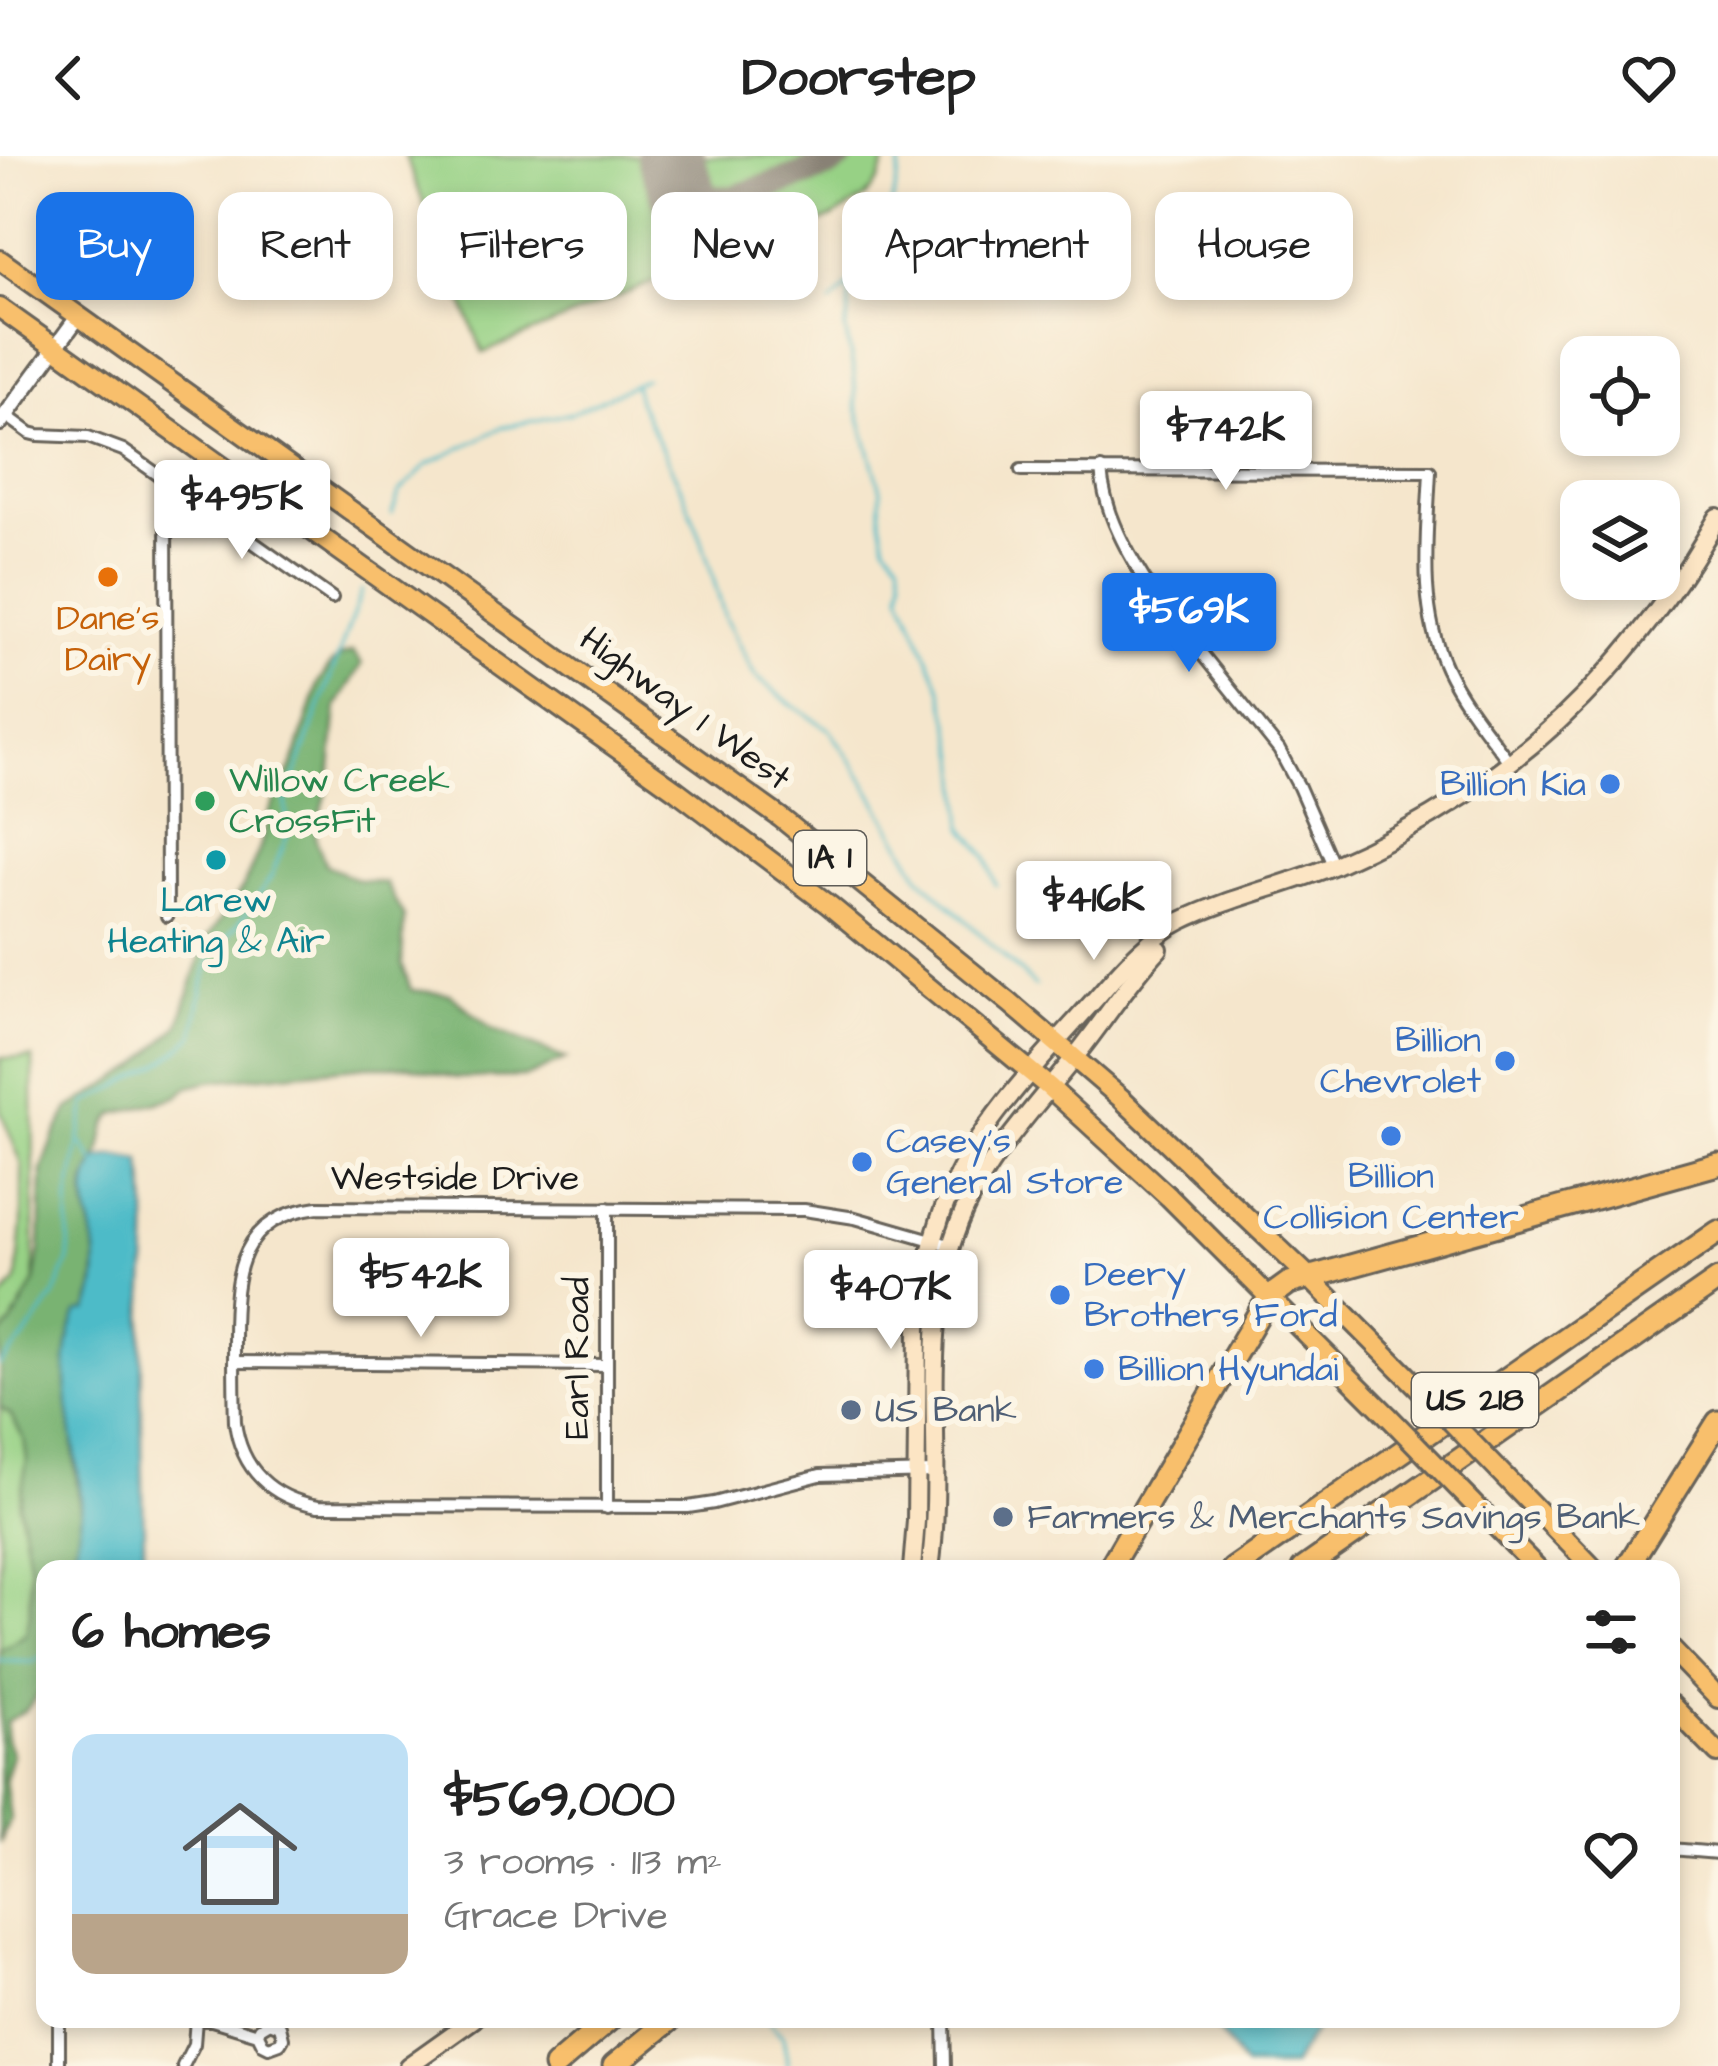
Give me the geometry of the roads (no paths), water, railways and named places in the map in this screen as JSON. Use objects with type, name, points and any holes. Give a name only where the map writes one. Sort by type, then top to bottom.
[{"type":"highway","points":[[1114,1560],[1271,1296],[1289,1283],[1718,1164]]},
{"type":"highway","name":"US 218","points":[[1246,1560],[1718,1232]]},
{"type":"highway","name":"US 218","points":[[1317,1560],[1718,1280]]},
{"type":"highway","points":[[1632,1560],[1718,1422]]},
{"type":"highway","points":[[555,2066],[599,2028]]},
{"type":"highway","points":[[614,2066],[660,2028]]},
{"type":"main road","name":"Highway 1 West","points":[[0,260],[787,823],[1010,1003],[1166,1140],[1308,1276],[1585,1560]]},
{"type":"main road","name":"Highway 1 West","points":[[0,308],[677,791],[1032,1072],[1271,1296],[1529,1560]]},
{"type":"main road","points":[[931,1560],[935,1516],[926,1472],[917,1328],[958,1176],[979,1139],[1055,1044],[1160,934],[1200,913],[1333,866],[1427,818],[1510,763],[1582,698],[1630,646],[1718,517]]},
{"type":"main road","points":[[421,611],[444,578]]},
{"type":"main road","points":[[764,856],[787,823]]},
{"type":"main road","points":[[941,1242],[991,1160],[1148,961],[1200,913]]},
{"type":"main road","points":[[913,1560],[926,1472]]},
{"type":"main road","points":[[1680,1658],[1718,1698]]},
{"type":"main road","points":[[1680,1714],[1718,1753]]},
{"type":"main road","points":[[408,2066],[461,2028]]},
{"type":"street","points":[[78,317],[4,419],[30,433],[88,437],[112,444],[332,598]]},
{"type":"street","points":[[1101,469],[1114,523],[1139,572],[1279,750],[1333,866]]},
{"type":"street","points":[[1021,470],[1430,471],[1428,584],[1438,645],[1449,675],[1510,763]]},
{"type":"street","points":[[166,481],[167,916]]},
{"type":"street","name":"Westside Drive","points":[[926,1472],[820,1475],[688,1507],[317,1506],[287,1498],[257,1476],[241,1450],[235,1422],[234,1294],[238,1269],[253,1241],[276,1219],[318,1207],[821,1212],[941,1242]]},
{"type":"street","name":"Earl Road","points":[[607,1208],[607,1508]]},
{"type":"street","points":[[234,1362],[607,1365]]},
{"type":"street","points":[[1680,1850],[1718,1853]]},
{"type":"street","points":[[59,2028],[59,2066]]},
{"type":"street","points":[[183,2066],[194,2044],[195,2028]]},
{"type":"street","points":[[238,2028],[258,2034]]},
{"type":"street","points":[[944,2028],[945,2066]]},
{"type":"water","points":[[113,1156],[141,1161],[145,1182],[144,1560],[73,1560],[81,1503],[66,1359],[77,1313],[88,1310],[95,1282],[96,1252],[86,1193],[98,1159]]},
{"type":"water","points":[[1216,2028],[1316,2028],[1292,2066],[1244,2066]]},
{"type":"waterway","points":[[831,303],[858,272],[879,236],[894,197],[902,156]]},
{"type":"waterway","points":[[849,300],[845,328],[856,404],[881,490],[886,544],[900,560],[901,593],[942,690],[958,756],[964,828],[986,856],[996,885]]},
{"type":"waterway","points":[[392,514],[399,493],[427,465],[503,427],[572,413],[645,379]]},
{"type":"waterway","points":[[634,384],[683,492],[725,618],[755,676],[830,730],[921,878],[1035,986]]},
{"type":"waterway","points":[[0,1365],[54,1296],[69,1260],[69,1199],[86,1104],[166,1060],[194,1036],[211,956],[271,877],[288,834],[286,801],[362,590]]},
{"type":"waterway","points":[[80,1141],[95,1163]]},
{"type":"waterway","points":[[0,1661],[36,1660]]},
{"type":"waterway","points":[[774,2028],[783,2037],[788,2066]]},
{"type":"place","name":"Dane's Dairy","points":[[108,577]]},
{"type":"place","name":"Billion Kia","points":[[1610,784]]},
{"type":"place","name":"Willow Creek CrossFit","points":[[205,801]]},
{"type":"place","name":"Larew Heating & Air","points":[[216,860]]},
{"type":"place","name":"Billion Chevrolet","points":[[1505,1061]]},
{"type":"place","name":"Billion Collision Center","points":[[1391,1136]]},
{"type":"place","name":"Casey's General Store","points":[[862,1162]]},
{"type":"place","name":"Deery Brothers Ford","points":[[1060,1295]]},
{"type":"place","name":"Billion Hyundai","points":[[1094,1369]]},
{"type":"place","name":"US Bank","points":[[851,1410]]},
{"type":"place","name":"Farmers & Merchants Savings Bank","points":[[1003,1517]]}]
